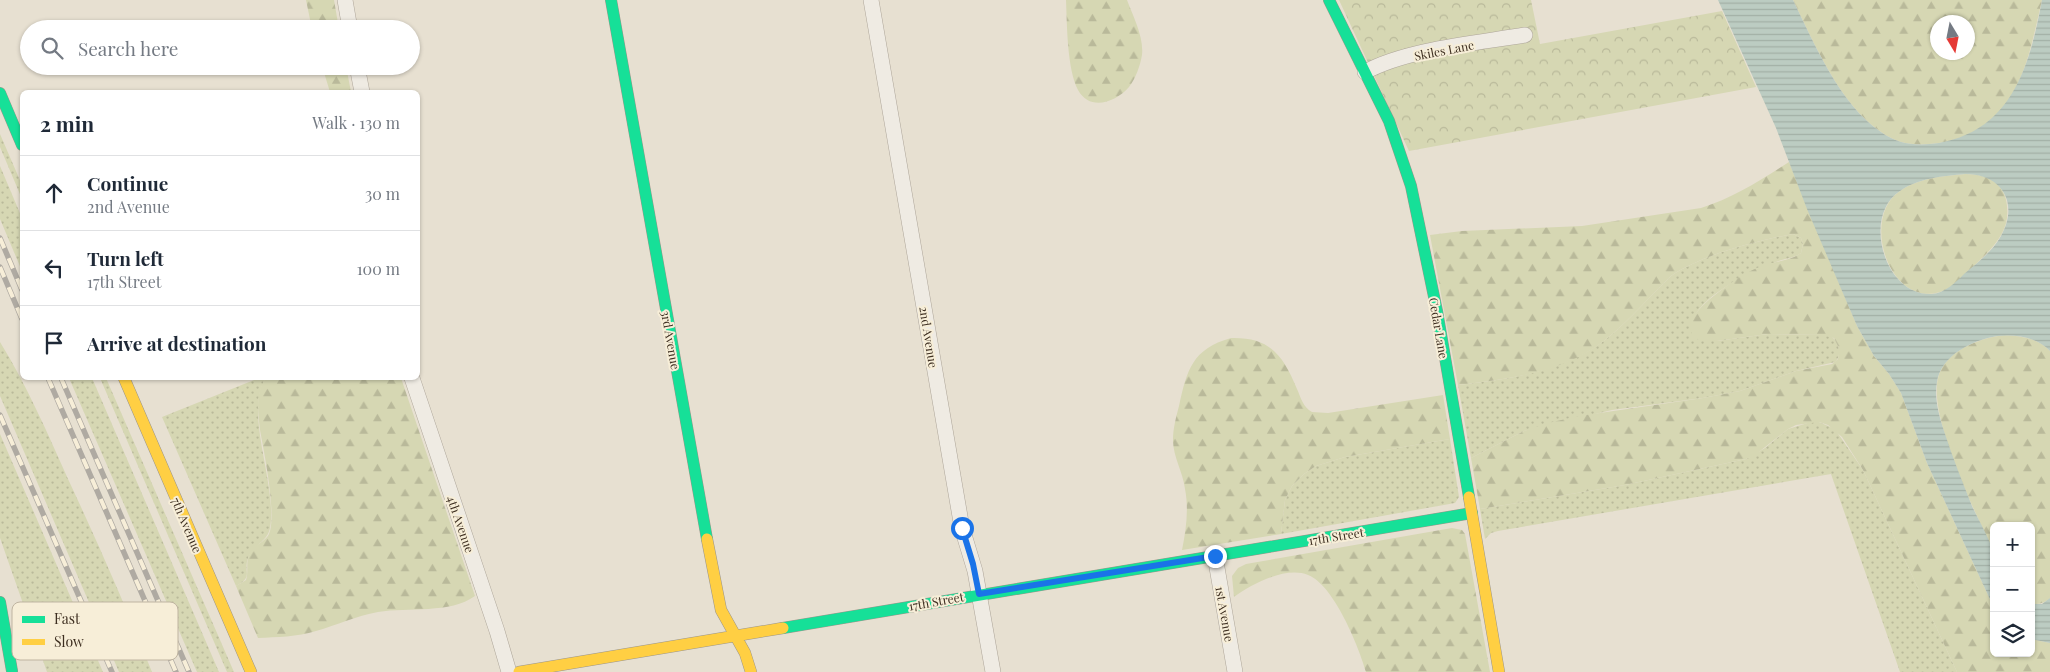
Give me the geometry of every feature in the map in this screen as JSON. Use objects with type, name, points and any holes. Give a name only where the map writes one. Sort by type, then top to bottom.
[{"type":"main road","name":"3rd Avenue","points":[[611,0],[718,600],[723,618],[746,655],[751,672]]},
{"type":"main road","name":"Cedar Lane","points":[[1329,0],[1365,72],[1397,143],[1417,209],[1499,672]]},
{"type":"main road","points":[[0,93],[20,140]]},
{"type":"main road","name":"7th Avenue","points":[[125,380],[251,672]]},
{"type":"main road","name":"17th Street","points":[[519,672],[1472,513]]},
{"type":"main road","points":[[0,602],[12,672]]},
{"type":"main road","points":[[0,644],[12,672]]},
{"type":"street","points":[[345,0],[348,20]]},
{"type":"street","name":"2nd Avenue","points":[[871,0],[960,519],[974,568],[992,672]]},
{"type":"street","name":"Skiles Lane","points":[[1365,72],[1382,63],[1402,58],[1526,35]]},
{"type":"street","points":[[359,75],[362,90]]},
{"type":"street","name":"4th Avenue","points":[[413,380],[492,616],[508,672]]},
{"type":"street","name":"1st Avenue","points":[[1215,556],[1235,672]]},
{"type":"green space","points":[[306,0],[334,0],[337,20],[310,20]]},
{"type":"green space","points":[[1066,0],[1127,0],[1140,34],[1142,55],[1137,72],[1129,87],[1117,97],[1096,103],[1083,97],[1078,90],[1074,81],[1070,59]]},
{"type":"green space","points":[[1339,0],[1531,0],[1540,44],[1722,11],[1756,87],[1409,151]]},
{"type":"green space","points":[[1793,0],[2042,0],[2031,48],[2023,70],[2014,91],[2002,109],[1986,124],[1965,136],[1939,143],[1908,144],[1895,140],[1881,132],[1853,106],[1819,54]]},
{"type":"green space","points":[[325,75],[348,75],[351,90],[329,90]]},
{"type":"green space","points":[[0,134],[20,180],[20,194],[0,147]]},
{"type":"green space","points":[[1789,162],[1857,326],[1874,356],[1889,374],[1901,393],[1927,463],[1990,599],[1990,657],[2035,657],[2035,640],[2050,643],[2050,672],[1957,672],[1863,470],[1842,437],[1828,425],[1819,422],[1796,425],[1788,429],[1755,455],[1746,459],[1625,485],[1480,509],[1471,458],[1524,431],[1579,416],[1740,391],[1796,371],[1832,364],[1838,359],[1839,348],[1834,338],[1822,335],[1768,334],[1717,341],[1695,339],[1691,333],[1690,323],[1695,314],[1720,291],[1757,268],[1791,258],[1801,253],[1803,244],[1801,238],[1793,234],[1729,250],[1683,268],[1671,276],[1614,333],[1589,351],[1572,360],[1535,373],[1458,385],[1430,235],[1462,231],[1582,226],[1701,208],[1736,194]]},
{"type":"green space","points":[[0,166],[20,213],[20,266],[0,219]]},
{"type":"green space","points":[[1965,174],[1992,180],[2003,191],[2006,198],[2007,218],[1999,239],[1984,256],[1949,288],[1940,292],[1922,293],[1907,287],[1894,274],[1886,257],[1882,239],[1882,220],[1888,203],[1900,191],[1915,183],[1931,178]]},
{"type":"green space","points":[[1793,234],[1801,238],[1803,244],[1801,253],[1765,266],[1725,288],[1702,306],[1694,317],[1691,328],[1717,341],[1768,334],[1829,335],[1839,347],[1839,355],[1835,362],[1796,371],[1740,391],[1612,410],[1524,431],[1471,458],[1458,385],[1516,377],[1571,360],[1589,351],[1614,333],[1671,276],[1683,268],[1729,250]]},
{"type":"green space","points":[[2004,335],[2023,337],[2035,340],[2050,351],[2050,598],[2036,604],[2035,522],[1990,522],[1990,544],[1954,462],[1939,411],[1937,389],[1940,372],[1945,364],[1951,357],[1967,346]]},
{"type":"green space","points":[[1231,338],[1256,341],[1273,350],[1292,377],[1304,405],[1312,412],[1328,413],[1443,395],[1450,439],[1345,457],[1316,466],[1304,474],[1292,486],[1285,500],[1281,534],[1182,550],[1187,504],[1184,483],[1173,446],[1176,419],[1185,382],[1193,363],[1208,348]]},
{"type":"green space","points":[[0,342],[19,375],[44,427],[123,602],[89,602],[0,396]]},
{"type":"green space","points":[[70,380],[93,380],[219,672],[197,672],[178,628],[178,602],[167,602]]},
{"type":"green space","points":[[101,380],[107,380],[234,672],[227,672]]},
{"type":"green space","points":[[254,380],[265,380],[260,392],[258,410],[259,429],[270,492],[270,528],[269,532],[248,558],[245,580],[236,586],[162,417]]},
{"type":"green space","points":[[265,380],[402,380],[475,596],[465,602],[441,608],[378,612],[309,633],[258,638],[236,586],[246,580],[249,556],[252,550],[267,537],[271,525],[271,499],[258,410],[260,390]]},
{"type":"green space","points":[[1811,422],[1819,422],[1835,429],[1863,470],[1957,672],[1900,672],[1831,474],[1498,531],[1491,533],[1485,539],[1480,509],[1625,485],[1746,459],[1765,448],[1788,429]]},
{"type":"green space","points":[[0,434],[73,602],[22,602],[0,538]]},
{"type":"green space","points":[[1450,439],[1459,497],[1455,503],[1281,534],[1285,500],[1292,486],[1304,474],[1316,466],[1345,457]]},
{"type":"green space","points":[[1452,528],[1462,530],[1465,534],[1490,672],[1366,672],[1358,648],[1336,603],[1318,581],[1308,575],[1290,573],[1280,575],[1260,582],[1234,597],[1232,576],[1238,568],[1246,564]]},
{"type":"green space","points":[[43,660],[98,660],[103,672],[47,672]]},
{"type":"green space","points":[[114,660],[147,660],[152,672],[119,672]]},
{"type":"shaded area","points":[[1718,0],[1793,0],[1819,54],[1853,106],[1866,120],[1895,140],[1909,144],[1923,144],[1939,143],[1964,136],[1985,124],[2001,109],[2014,91],[2024,70],[2042,0],[2050,0],[2050,351],[2039,342],[2018,336],[1997,336],[1978,341],[1951,357],[1940,372],[1936,388],[1939,413],[1950,450],[1972,506],[1990,544],[1990,599],[1927,463],[1901,393],[1889,374],[1874,356],[1857,326],[1807,209],[1776,128]],"holes":[[[1965,174],[1978,175],[1998,185],[2008,202],[2006,224],[1994,247],[1950,287],[1941,292],[1932,294],[1916,291],[1902,283],[1891,269],[1884,253],[1881,235],[1882,218],[1888,203],[1900,191],[1923,180]]]},
{"type":"shaded area","points":[[2050,598],[2050,643],[2035,640],[2035,604],[2042,604]]},
{"type":"railway","points":[[0,238],[20,285]]},
{"type":"railway","points":[[0,267],[20,314]]},
{"type":"railway","points":[[49,380],[146,602]]},
{"type":"railway","points":[[62,380],[159,602]]},
{"type":"railway","points":[[0,415],[81,602]]},
{"type":"railway","points":[[178,647],[189,672]]},
{"type":"railway","points":[[107,660],[112,672]]},
{"type":"railway","points":[[171,660],[176,672]]},
{"type":"traffic: fast","points":[[611,0],[707,539]]},
{"type":"traffic: fast","points":[[1329,0],[1389,121],[1411,186],[1437,311],[1469,497]]},
{"type":"traffic: fast","points":[[0,93],[20,140]]},
{"type":"traffic: fast","points":[[783,628],[1472,513]]},
{"type":"traffic: fast","points":[[0,602],[12,671]]},
{"type":"traffic: slow","points":[[125,380],[251,672]]},
{"type":"traffic: slow","points":[[1469,497],[1499,672]]},
{"type":"traffic: slow","points":[[707,539],[721,610],[745,653],[751,672]]},
{"type":"traffic: slow","points":[[519,672],[783,628]]},
{"type":"route","points":[[962,528],[975,571],[979,594],[1215,556]]}]
